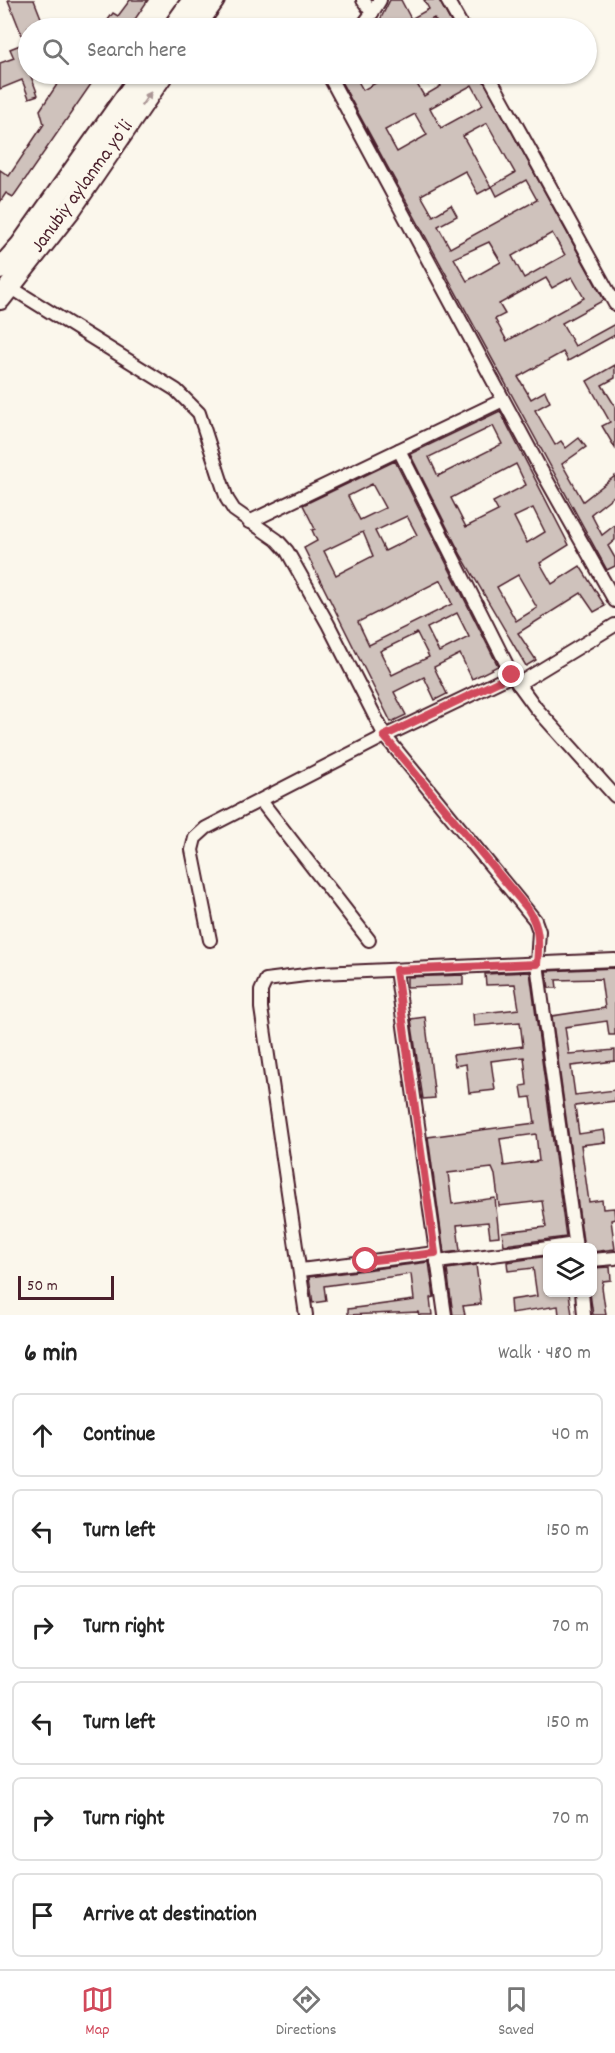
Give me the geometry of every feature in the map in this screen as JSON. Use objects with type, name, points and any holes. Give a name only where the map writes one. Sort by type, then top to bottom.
[{"type":"highway","points":[[180,18],[193,0]]},
{"type":"highway","points":[[201,18],[214,0]]},
{"type":"highway","name":"Janubiy aylanma yoʻli","points":[[0,269],[27,236],[134,84]]},
{"type":"highway","name":"Janubiy aylanma yoʻli","points":[[5,293],[70,210],[156,84]]},
{"type":"street","points":[[363,0],[372,13]]},
{"type":"street","points":[[368,18],[380,0]]},
{"type":"street","points":[[447,0],[457,18]]},
{"type":"street","points":[[333,84],[503,400],[615,601]]},
{"type":"street","points":[[494,84],[615,304]]},
{"type":"street","points":[[5,293],[176,390],[199,413],[227,499],[234,510],[276,540],[296,564],[384,736],[528,909],[539,931],[537,964],[575,1243]]},
{"type":"street","points":[[249,522],[503,400]]},
{"type":"street","points":[[399,450],[515,680],[615,796]]},
{"type":"street","points":[[210,940],[192,850],[195,838],[206,828],[384,736],[515,680],[615,625]]},
{"type":"street","points":[[261,801],[369,940]]},
{"type":"street","points":[[306,1315],[261,1008],[261,991],[266,980],[396,970],[615,960]]},
{"type":"street","points":[[396,970],[445,1315]]},
{"type":"street","points":[[300,1270],[543,1248]]},
{"type":"street","points":[[597,1260],[615,1258]]},
{"type":"street","points":[[582,1297],[584,1315]]},
{"type":"building","points":[[8,0],[34,0],[41,18],[18,18],[18,25]]},
{"type":"building","points":[[130,0],[148,0],[136,18],[109,18],[113,13],[118,16]]},
{"type":"building","points":[[390,0],[401,0],[410,18],[381,18]]},
{"type":"building","points":[[424,0],[439,0],[449,18],[413,18],[429,9]]},
{"type":"building","points":[[18,46],[18,82],[0,89],[0,63],[14,58],[10,49]]},
{"type":"building","points":[[24,84],[34,84],[38,95],[29,98]]},
{"type":"building","points":[[57,84],[91,84],[13,197],[6,193],[0,202],[0,170],[9,176],[44,124],[40,110]]},
{"type":"building","points":[[342,84],[360,84],[363,90],[374,84],[417,84],[424,96],[441,86],[440,84],[485,84],[604,300],[562,323],[575,346],[615,324],[615,335],[568,361],[563,352],[518,377],[531,399],[545,391],[550,402],[535,410],[555,445],[561,441],[566,448],[579,438],[586,447],[562,464],[583,501],[615,476],[615,495],[591,514],[602,535],[615,525],[615,540],[608,546],[615,558],[615,566],[607,570]],"holes":[[[472,85],[483,105],[441,128],[430,108]],[[415,114],[427,135],[397,152],[385,130]],[[487,123],[515,173],[492,186],[497,196],[526,180],[537,200],[450,248],[438,226],[457,216],[451,205],[433,216],[421,195],[465,171],[478,194],[491,187],[463,136]],[[552,233],[565,255],[524,278],[512,256]],[[489,242],[501,262],[467,281],[454,258]],[[572,277],[584,298],[507,341],[495,319],[505,314],[499,304],[546,278],[552,288]]]},
{"type":"building","points":[[615,365],[615,378],[602,385],[615,406],[615,448],[602,426],[610,422],[587,381]]},
{"type":"building","points":[[500,411],[569,545],[540,563],[552,584],[580,566],[605,606],[594,612],[581,593],[518,633],[536,660],[526,666],[461,555],[410,454]],"holes":[[[493,426],[502,444],[438,476],[429,457]],[[516,464],[526,485],[493,502],[498,511],[466,527],[451,498]],[[533,508],[545,532],[527,543],[514,517]],[[518,575],[537,608],[516,621],[497,587]]]},
{"type":"building","points":[[395,461],[498,666],[472,679],[460,654],[434,667],[447,694],[435,700],[424,677],[394,692],[406,715],[391,722],[304,548],[317,541],[312,530],[315,529],[303,505]],"holes":[[[372,484],[385,508],[360,520],[348,496]],[[407,516],[417,535],[385,551],[375,531]],[[363,532],[373,556],[336,575],[324,551]],[[441,580],[452,604],[369,645],[358,622]],[[457,613],[469,637],[439,652],[427,628]],[[417,633],[429,657],[392,675],[380,651]]]},
{"type":"building","points":[[615,968],[615,1035],[609,1035],[607,1021],[565,1027],[569,1054],[615,1050],[615,1061],[571,1066],[575,1095],[615,1090],[615,1101],[575,1106],[579,1134],[604,1130],[606,1142],[581,1145],[589,1202],[602,1200],[603,1209],[614,1208],[615,1219],[611,1220],[615,1249],[597,1251],[597,1243],[583,1243],[552,1016],[605,1008],[601,979],[556,980],[557,988],[549,988],[546,971]]},
{"type":"building","points":[[530,972],[566,1237],[504,1245],[502,1232],[546,1227],[542,1201],[499,1206],[492,1168],[448,1173],[452,1204],[495,1198],[499,1236],[490,1237],[488,1222],[457,1225],[460,1251],[444,1253],[428,1137],[535,1123],[531,1097],[523,1098],[521,1086],[527,1085],[524,1057],[491,1061],[495,1090],[469,1093],[466,1064],[455,1066],[453,1055],[523,1046],[520,1022],[474,1026],[473,1014],[519,1009],[515,984],[486,985],[485,974]],"holes":[[[536,1134],[539,1161],[504,1166],[500,1139]]]},
{"type":"building","points":[[463,975],[463,985],[407,987],[407,977]]},
{"type":"building","points":[[425,1017],[435,1098],[423,1099],[411,1019]]},
{"type":"building","points":[[543,1257],[543,1297],[570,1297],[572,1315],[559,1315],[558,1306],[511,1313],[510,1300],[537,1296],[533,1268],[508,1271],[507,1262]]},
{"type":"building","points":[[429,1262],[434,1297],[430,1298],[432,1315],[419,1315],[418,1312],[348,1315],[348,1309],[414,1300],[411,1274],[324,1286],[326,1301],[313,1303],[309,1277]]},
{"type":"building","points":[[476,1265],[481,1304],[463,1306],[465,1315],[453,1315],[447,1269]]},
{"type":"building","points":[[610,1267],[611,1280],[603,1281],[602,1287],[606,1315],[593,1315],[591,1297],[597,1297],[597,1268]]},
{"type":"route","points":[[366,1261],[435,1253],[396,970],[537,964],[539,944],[539,931],[528,909],[384,736],[512,675]]}]
